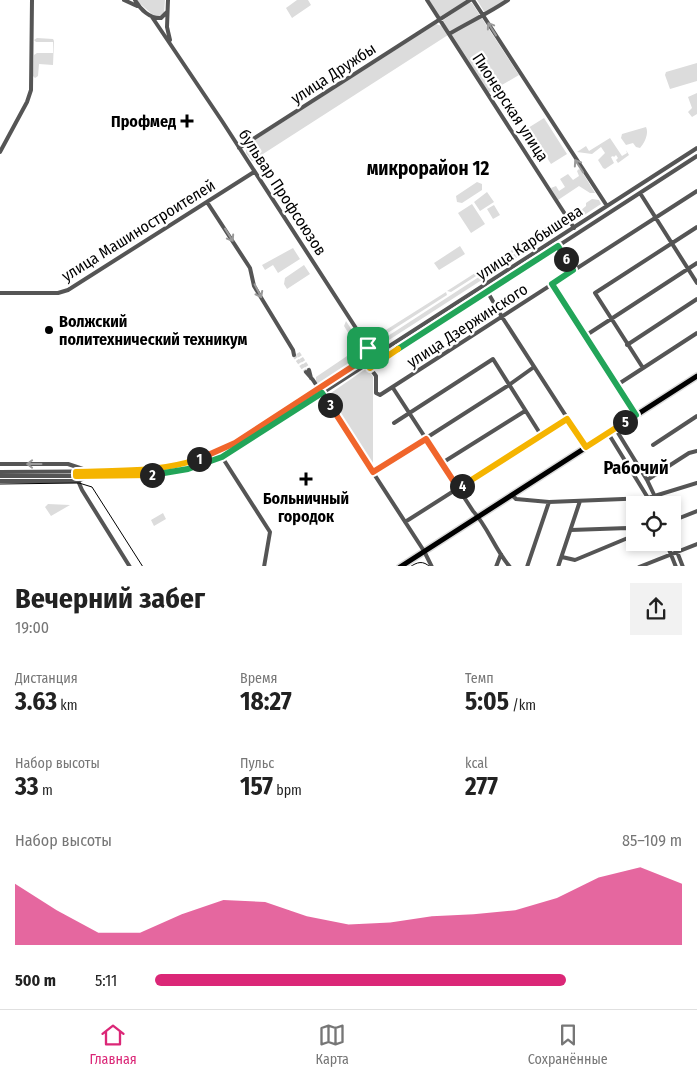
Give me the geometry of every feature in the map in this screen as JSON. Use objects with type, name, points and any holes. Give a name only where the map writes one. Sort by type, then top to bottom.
[{"type":"main road","points":[[400,566],[697,376]]},
{"type":"street","points":[[0,152],[27,102],[31,90],[32,0]]},
{"type":"street","points":[[124,0],[139,7]]},
{"type":"street","points":[[135,0],[139,7]]},
{"type":"street","name":"бульвар Профсоюзов","points":[[168,0],[167,27],[170,43]]},
{"type":"street","name":"Пионерская улица","points":[[427,0],[574,228]]},
{"type":"street","name":"Пионерская улица","points":[[471,0],[483,15],[570,152],[607,206]]},
{"type":"street","name":"улица Дружбы","points":[[239,148],[471,0]]},
{"type":"street","points":[[449,34],[508,0]]},
{"type":"street","name":"бульвар Профсоюзов","points":[[139,7],[152,17],[170,43],[374,356]]},
{"type":"street","points":[[152,17],[161,18],[167,12]]},
{"type":"street","name":"улица Карбышева","points":[[0,472],[88,477],[145,476],[188,469],[222,457],[365,359],[374,356],[697,148]]},
{"type":"street","points":[[370,368],[697,156]]},
{"type":"street","name":"улица Машиностроителей","points":[[0,293],[58,293],[68,290],[254,172]]},
{"type":"street","name":"улица Дзержинского","points":[[370,368],[376,376],[376,393],[380,395],[697,191]]},
{"type":"street","points":[[640,193],[697,283]]},
{"type":"street","points":[[207,202],[250,268],[254,286],[295,353]]},
{"type":"street","points":[[643,368],[595,293],[697,227]]},
{"type":"street","points":[[558,246],[573,270]]},
{"type":"street","points":[[585,336],[697,263]]},
{"type":"street","points":[[552,284],[636,415]]},
{"type":"street","points":[[487,291],[586,447]]},
{"type":"street","points":[[627,344],[697,299]]},
{"type":"street","points":[[617,385],[697,333]]},
{"type":"street","points":[[365,359],[368,348]]},
{"type":"street","points":[[370,368],[374,356]]},
{"type":"street","name":"улица Карбышева","points":[[0,464],[68,464],[88,471],[146,471],[168,468],[203,458],[235,443],[367,364],[374,356]]},
{"type":"street","points":[[394,423],[493,359],[541,435]]},
{"type":"street","points":[[373,472],[534,367]]},
{"type":"street","points":[[308,371],[432,566]]},
{"type":"street","points":[[393,388],[458,488],[482,520],[510,566]]},
{"type":"street","points":[[442,463],[525,411]]},
{"type":"street","points":[[653,445],[697,416]]},
{"type":"street","points":[[405,522],[567,419]]},
{"type":"street","points":[[615,428],[656,496],[697,483]]},
{"type":"street","points":[[608,433],[647,496]]},
{"type":"street","points":[[647,480],[689,453],[697,451]]},
{"type":"street","points":[[222,457],[270,532],[264,566]]},
{"type":"street","name":"улица Карбышева","points":[[0,481],[77,476],[88,471]]},
{"type":"street","name":"улица Карбышева","points":[[0,476],[77,476]]},
{"type":"street","points":[[77,476],[130,566]]},
{"type":"street","points":[[512,495],[516,499],[549,502],[626,499]]},
{"type":"street","points":[[558,566],[580,501]]},
{"type":"street","points":[[527,566],[549,502]]},
{"type":"street","points":[[681,517],[697,511]]},
{"type":"street","points":[[571,530],[626,528]]},
{"type":"street","points":[[562,557],[575,560],[626,539]]},
{"type":"street","points":[[639,566],[697,544]]},
{"type":"street","points":[[670,551],[676,566]]},
{"type":"street","points":[[678,552],[684,566]]},
{"type":"street","points":[[496,566],[501,554]]},
{"type":"shaded area","points":[[136,0],[165,0],[164,13],[160,17],[154,16]]},
{"type":"shaded area","points":[[297,0],[308,0],[311,5],[292,18],[286,8]]},
{"type":"shaded area","points":[[429,0],[467,0],[440,18]]},
{"type":"shaded area","points":[[477,0],[505,0],[485,13]]},
{"type":"shaded area","points":[[469,2],[472,3],[519,75],[488,93],[442,21]]},
{"type":"shaded area","points":[[436,24],[442,26],[448,35],[252,161],[246,153],[247,145]]},
{"type":"shaded area","points":[[37,38],[53,39],[54,41],[53,65],[39,64],[38,76],[35,78],[33,76],[34,55],[37,53],[53,53],[53,42],[36,42],[34,40]]},
{"type":"shaded area","points":[[697,63],[697,81],[670,89],[665,75],[666,72]]},
{"type":"shaded area","points":[[697,93],[697,114],[692,117],[688,112],[692,108],[688,97]]},
{"type":"shaded area","points":[[544,118],[567,154],[551,164],[528,128]]},
{"type":"shaded area","points":[[646,127],[646,138],[640,148],[636,147],[633,143],[626,145],[621,138],[622,134]]},
{"type":"shaded area","points":[[610,138],[622,156],[627,153],[626,150],[629,155],[618,163],[616,155],[611,157],[614,163],[605,169],[598,160],[605,153],[601,147],[592,154],[577,152],[586,146],[589,151]]},
{"type":"shaded area","points":[[579,169],[595,193],[590,193],[579,186],[558,200],[551,188],[556,186],[559,191],[565,187],[560,179],[568,174],[573,180],[579,176],[577,171]]},
{"type":"shaded area","points":[[477,182],[482,184],[482,190],[462,203],[457,202],[456,196]]},
{"type":"shaded area","points":[[487,192],[494,202],[480,211],[474,202]]},
{"type":"shaded area","points":[[592,199],[599,200],[601,204],[573,221],[569,214],[578,208],[580,211]]},
{"type":"shaded area","points":[[472,204],[485,224],[471,233],[458,213]]},
{"type":"shaded area","points":[[494,205],[500,215],[493,219],[487,209]]},
{"type":"shaded area","points":[[554,222],[556,225],[495,264],[492,263]]},
{"type":"shaded area","points":[[562,223],[565,225],[564,227],[375,349],[373,348],[374,345]]},
{"type":"shaded area","points":[[460,246],[465,254],[439,270],[434,263]]},
{"type":"shaded area","points":[[293,248],[300,259],[278,273],[273,265],[265,270],[262,265]]},
{"type":"shaded area","points":[[304,265],[310,274],[287,289],[284,284],[285,278]]},
{"type":"shaded area","points":[[483,268],[484,271],[451,292],[447,291]]},
{"type":"shaded area","points":[[446,292],[447,295],[372,343],[370,340]]},
{"type":"shaded area","points":[[346,321],[361,344],[357,347],[344,326]]},
{"type":"shaded area","points":[[356,350],[362,357],[322,384],[320,385],[316,382],[316,377]]},
{"type":"shaded area","points":[[367,368],[373,377],[373,465],[328,395]]},
{"type":"shaded area","points":[[315,394],[237,447],[203,463],[162,472],[126,475],[90,475],[90,473],[138,473],[167,470],[207,459],[244,440]]},
{"type":"shaded area","points":[[48,504],[70,505],[51,516],[45,507]]},
{"type":"shaded area","points":[[163,513],[166,519],[154,526],[151,520]]},
{"type":"tunnel","points":[[298,353],[309,370]]},
{"type":"tunnel","points":[[294,355],[306,372]]},
{"type":"tram line","points":[[0,484],[79,483],[92,487],[142,566]]},
{"type":"tram line","points":[[412,566],[420,562],[429,566]]},
{"type":"place","name":"Профмед","points":[[187,121]]},
{"type":"place","name":"Волжский политехнический техникум","points":[[49,330]]},
{"type":"place","name":"Больничный городок","points":[[306,479]]},
{"type":"district","name":"микрорайон 12","points":[[428,168]]},
{"type":"district","name":"Рабочий","points":[[636,468]]},
{"type":"route","points":[[558,246],[573,270],[552,284],[636,415],[586,447],[567,419],[458,488],[426,439],[373,472],[322,393],[237,448],[205,464],[170,473],[145,476],[76,476],[76,472],[146,471],[168,468],[220,451],[365,359],[368,348],[374,356],[370,368],[558,246]]}]
